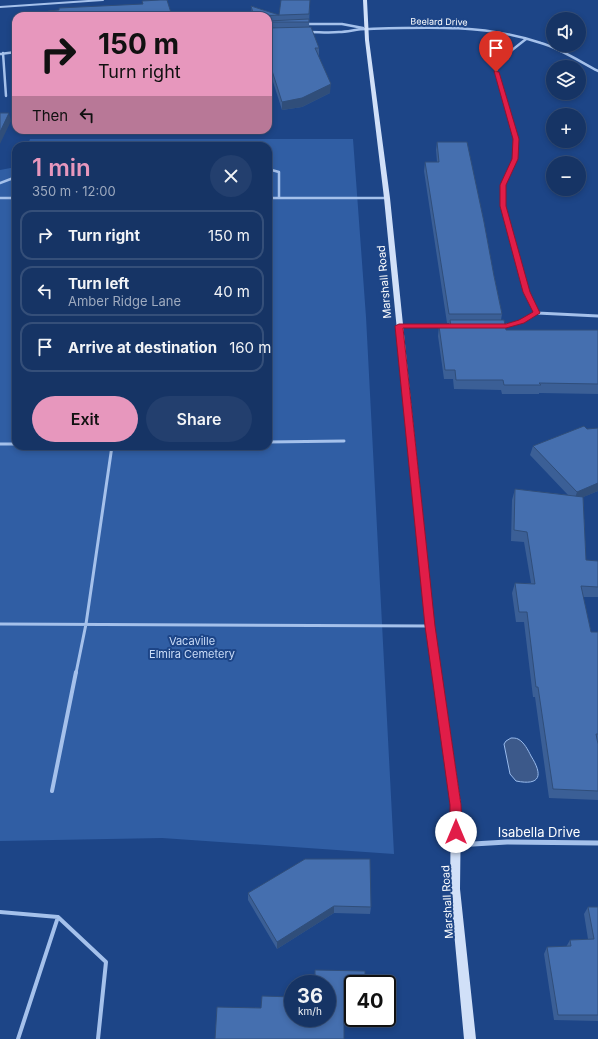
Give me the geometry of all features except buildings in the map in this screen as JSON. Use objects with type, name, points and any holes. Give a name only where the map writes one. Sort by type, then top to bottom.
[{"type":"street","name":"Marshall Road","points":[[365,0],[430,626],[456,805],[455,889],[470,1039]]},
{"type":"street","name":"Beelard Drive","points":[[301,24],[342,24],[367,29]]},
{"type":"street","name":"Beelard Drive","points":[[308,32],[342,32],[367,29],[462,28],[496,32],[526,39],[563,52],[598,71]]},
{"type":"street","points":[[526,39],[497,62],[496,72],[516,139],[515,159],[503,185],[503,206],[526,292],[537,313],[558,316],[598,316]]},
{"type":"street","points":[[6,96],[2,54],[12,53]]},
{"type":"street","name":"Isabella Drive","points":[[456,845],[507,842],[598,843]]},
{"type":"lane","points":[[0,7],[103,0]]},
{"type":"lane","points":[[272,170],[279,172],[279,198]]},
{"type":"lane","points":[[0,183],[12,178]]},
{"type":"lane","points":[[0,198],[12,198]]},
{"type":"lane","points":[[272,198],[386,198]]},
{"type":"lane","points":[[499,326],[506,326],[521,322],[537,313]]},
{"type":"lane","points":[[399,326],[456,326]]},
{"type":"lane","points":[[272,442],[344,441]]},
{"type":"lane","points":[[0,444],[12,444]]},
{"type":"lane","points":[[52,791],[86,624],[111,450]]},
{"type":"lane","points":[[0,624],[430,626]]},
{"type":"lane","points":[[0,912],[58,917],[106,962],[98,1039]]},
{"type":"lane","points":[[18,1039],[58,917]]},
{"type":"green space","name":"Vacaville Elmira Cemetery","points":[[30,139],[353,139],[366,317],[394,854],[162,838],[0,841],[0,170],[12,168],[12,450],[272,450],[272,142],[29,142]]},
{"type":"shaded area","points":[[511,738],[520,740],[529,751],[537,769],[538,774],[535,780],[531,782],[516,781],[510,774],[504,744]]},
{"type":"route","points":[[456,832],[456,805],[430,626],[399,326],[506,326],[521,322],[537,313],[526,292],[503,206],[503,185],[515,159],[516,139],[496,72]]}]
